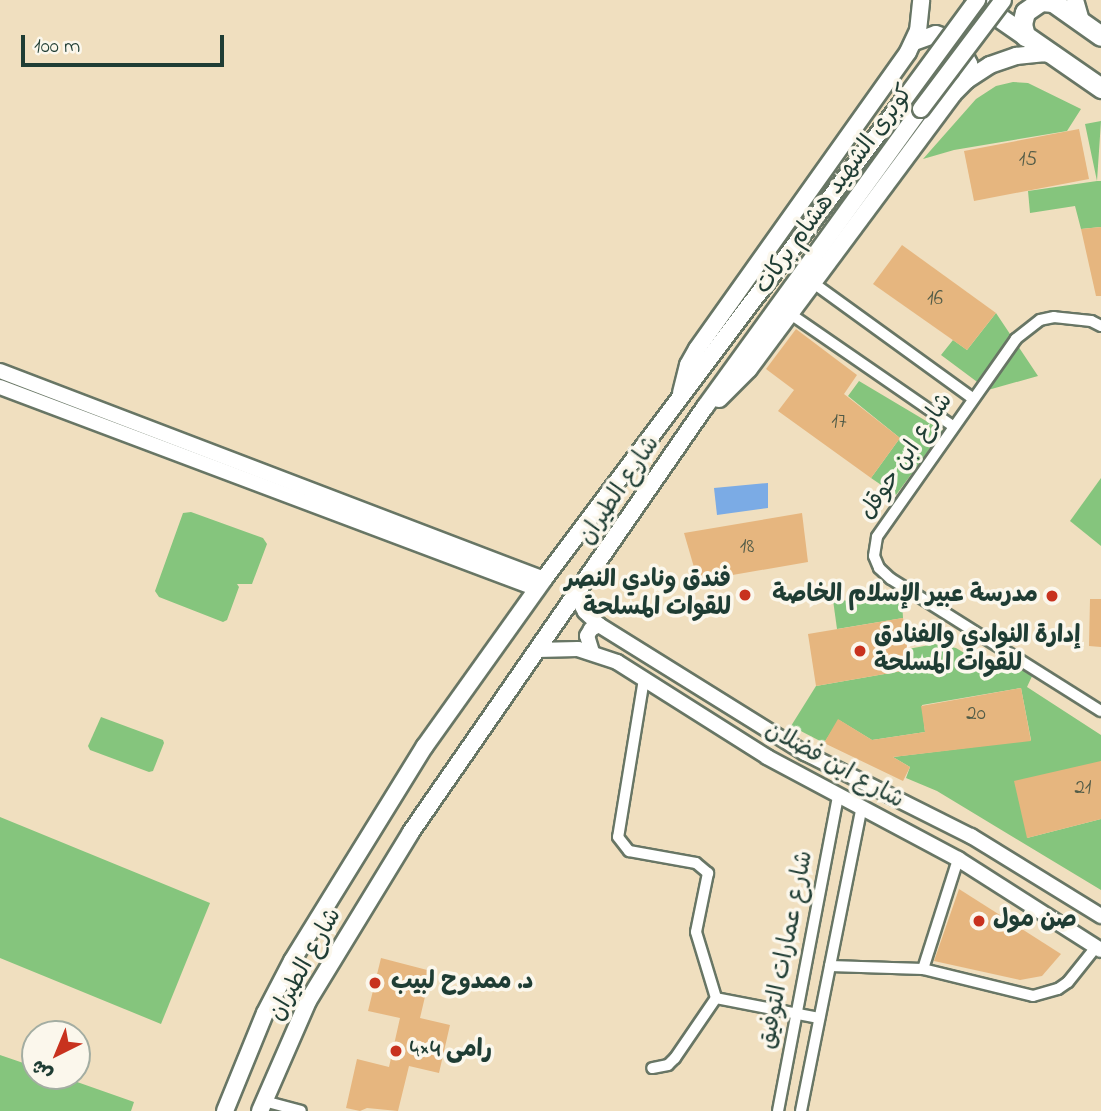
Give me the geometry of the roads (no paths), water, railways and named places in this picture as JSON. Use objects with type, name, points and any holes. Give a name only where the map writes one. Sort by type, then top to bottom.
[{"type":"highway","points":[[976,0],[1101,88]]},
{"type":"highway","points":[[1025,36],[1022,23],[1025,12],[1041,1],[1051,1],[1101,36]]},
{"type":"main road","name":"شارع الطيران","points":[[225,1111],[265,1013],[313,925],[425,747],[540,584],[680,398],[685,373],[697,349],[914,41],[920,19],[920,0]]},
{"type":"main road","name":"كوبرى الشهيد هشام بركات","points":[[680,398],[976,0]]},
{"type":"main road","name":"كوبرى الشهيد هشام بركات","points":[[705,407],[1003,0]]},
{"type":"main road","points":[[1075,0],[1081,21]]},
{"type":"main road","points":[[914,41],[936,34],[958,42],[969,64],[967,80]]},
{"type":"main road","name":"شارع الطيران","points":[[262,1106],[282,1056],[326,969],[411,832],[705,407],[736,384],[967,80],[990,65],[1016,56],[1043,53],[1056,55]]},
{"type":"street","points":[[812,282],[972,398]]},
{"type":"street","points":[[789,313],[953,426]]},
{"type":"street","name":"شارع ابن حوقل","points":[[1101,326],[1073,318],[1040,320],[1016,340],[972,398],[877,537],[874,556],[879,568],[891,579],[1101,710]]},
{"type":"street","points":[[0,371],[182,448]]},
{"type":"street","points":[[0,387],[182,448],[540,584]]},
{"type":"street","name":"شارع ابن فضلان","points":[[576,595],[585,612],[599,625],[805,754],[971,836],[1101,916]]},
{"type":"street","points":[[592,652],[587,636],[591,629],[599,625]]},
{"type":"street","name":"شارع ابن فضلان","points":[[537,650],[564,648],[592,652],[617,662],[767,757],[958,859],[1098,948]]},
{"type":"street","points":[[644,679],[618,837],[629,851],[696,863],[708,873],[696,932],[716,998]]},
{"type":"street","name":"شارع عمارات التوفيق","points":[[778,1111],[838,796]]},
{"type":"street","name":"شارع عمارات التوفيق","points":[[802,1111],[862,807]]},
{"type":"street","points":[[923,969],[958,859]]},
{"type":"street","points":[[830,966],[923,969],[1033,996],[1046,994],[1068,982],[1098,948]]},
{"type":"street","points":[[716,998],[819,1018]]},
{"type":"street","points":[[652,1068],[668,1065],[675,1058],[716,998]]},
{"type":"street","points":[[262,1106],[301,1111]]},
{"type":"water","points":[[768,483],[768,508],[717,515],[714,488]]},
{"type":"place","name":"فندق ونادي النصر للقوات المسلحة","points":[[745,595]]},
{"type":"place","name":"مدرسة عبير الإسلام الخاصة","points":[[1052,596]]},
{"type":"place","name":"إدارة النوادي والفنادق للقوات المسلحة","points":[[860,651]]},
{"type":"place","name":"صن مول","points":[[979,921]]},
{"type":"place","name":"د. ممدوح لبيب","points":[[375,983]]},
{"type":"place","name":"رامى 4×4","points":[[396,1051]]}]
